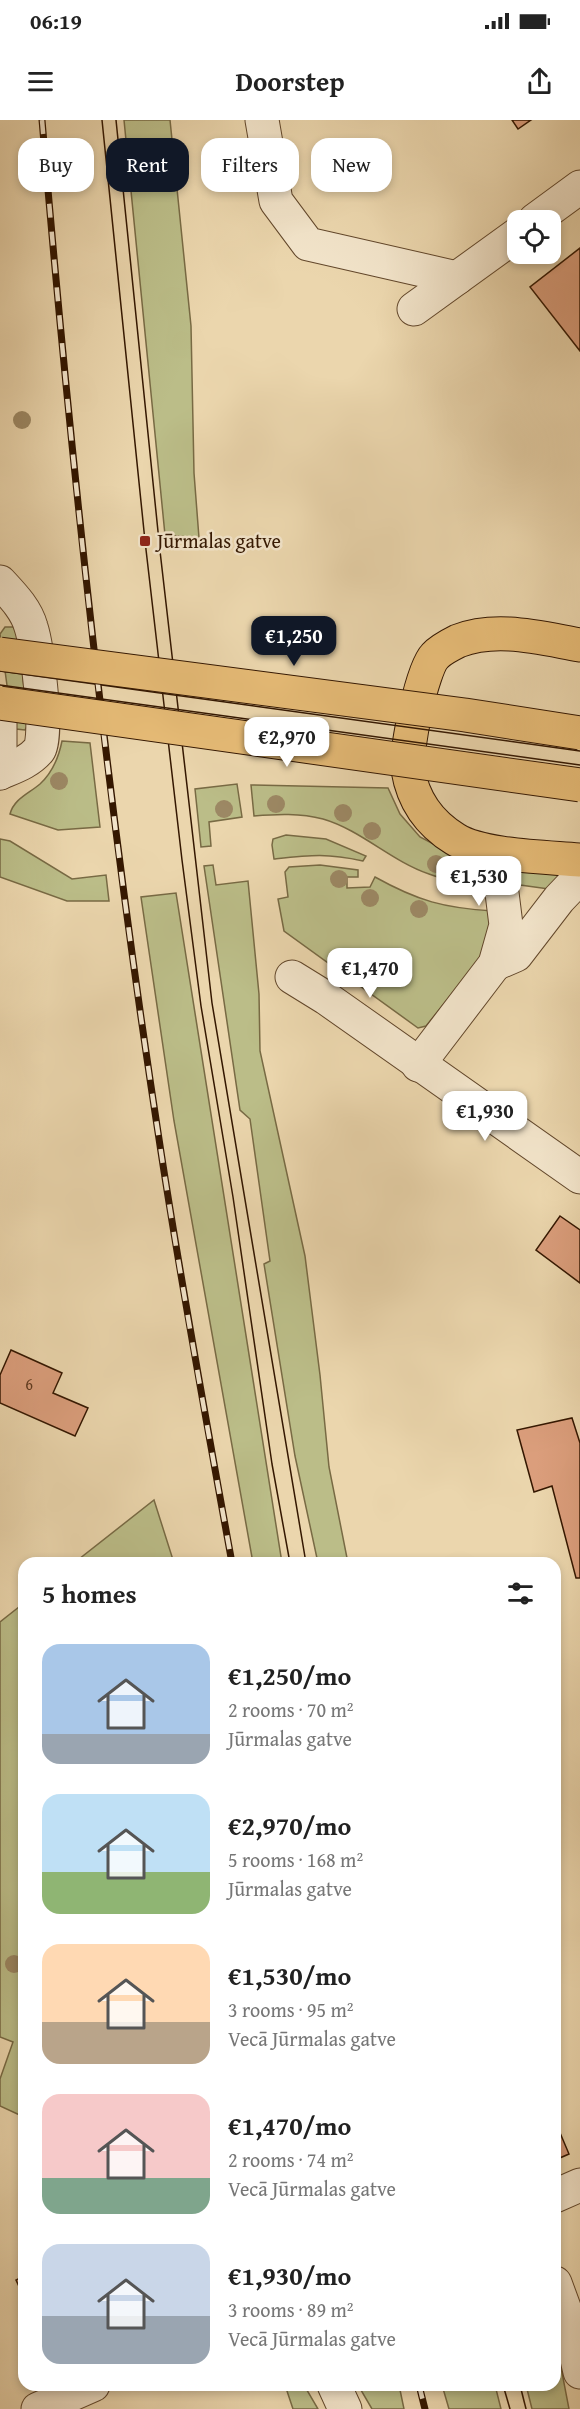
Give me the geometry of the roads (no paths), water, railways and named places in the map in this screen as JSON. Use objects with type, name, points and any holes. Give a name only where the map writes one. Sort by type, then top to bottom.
[{"type":"main road","points":[[580,645],[533,636],[495,633],[458,641],[435,655],[418,696],[407,768],[416,798],[425,814],[456,841],[475,848],[580,860]]},
{"type":"main road","points":[[0,654],[465,715],[580,734]]},
{"type":"main road","points":[[0,703],[580,785]]},
{"type":"street","points":[[262,120],[276,201],[308,244],[457,278]]},
{"type":"street","points":[[549,210],[580,187]]},
{"type":"street","points":[[414,309],[507,242]]},
{"type":"street","points":[[0,582],[18,601],[31,626],[44,736],[40,749],[26,762],[0,773],[0,718]]},
{"type":"street","points":[[418,1065],[495,964],[506,925],[502,893],[490,869],[475,848]]},
{"type":"street","points":[[495,964],[516,955],[559,899],[580,877]]},
{"type":"street","points":[[292,977],[326,998],[418,1065],[575,1166]]},
{"type":"street","points":[[561,2193],[580,2185]]},
{"type":"street","points":[[561,2299],[580,2372]]},
{"type":"street","points":[[38,2409],[79,2391]]},
{"type":"street","points":[[337,2391],[345,2409]]},
{"type":"tram line","points":[[102,120],[145,541],[182,860],[201,1006],[233,1197],[272,1464],[289,1557]]},
{"type":"tram line","points":[[116,120],[160,551],[212,1003],[305,1557]]},
{"type":"tram line","points":[[0,671],[580,751]]},
{"type":"tram line","points":[[0,685],[580,765]]},
{"type":"tram line","points":[[505,2391],[510,2409]]},
{"type":"tram line","points":[[522,2391],[526,2409]]},
{"type":"railway","points":[[42,120],[78,508],[124,895],[169,1203],[231,1557]]},
{"type":"railway","points":[[420,2391],[425,2409]]},
{"type":"place","name":"Jūrmalas gatve","points":[[145,541]]}]
